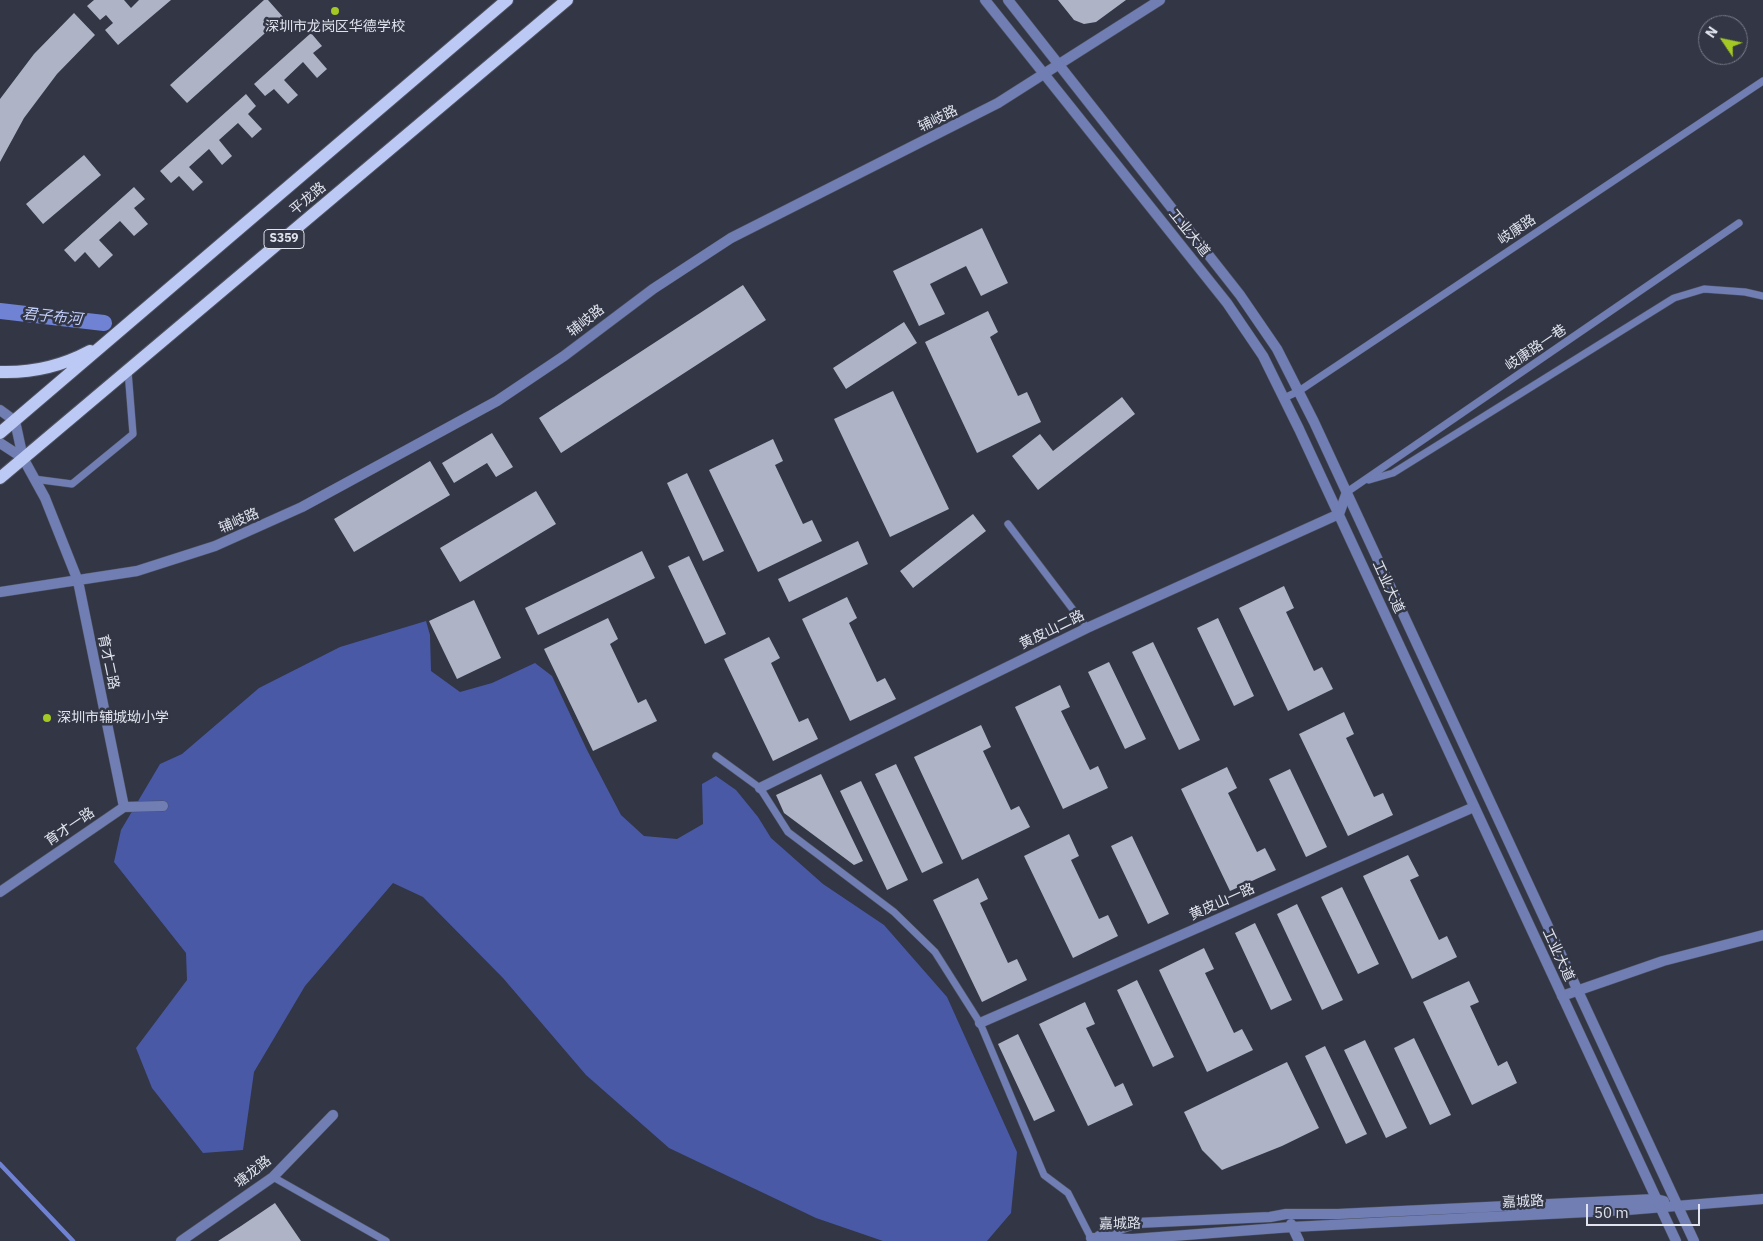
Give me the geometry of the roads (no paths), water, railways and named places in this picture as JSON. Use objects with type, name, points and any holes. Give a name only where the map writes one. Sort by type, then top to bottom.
[{"type":"main road","name":"平龙路","points":[[0,433],[506,0]]},
{"type":"main road","name":"平龙路","points":[[0,478],[567,0]]},
{"type":"main road","points":[[0,372],[35,370],[57,365],[80,356],[113,337]]},
{"type":"street","name":"工业大道","points":[[985,0],[1227,303],[1263,356],[1676,1241]]},
{"type":"street","name":"工业大道","points":[[1008,0],[1240,295],[1277,349],[1347,492],[1694,1241]]},
{"type":"street","name":"辅岐路","points":[[0,592],[136,571],[175,560],[250,532],[302,507],[497,401],[564,356],[653,289],[731,238],[764,219],[962,122],[1059,65],[1160,0]]},
{"type":"street","points":[[0,410],[15,421],[23,458]]},
{"type":"street","points":[[0,443],[23,458]]},
{"type":"street","name":"育才二路","points":[[23,458],[45,498],[78,581],[124,807]]},
{"type":"street","points":[[1338,514],[1347,492]]},
{"type":"street","name":"黄皮山二路","points":[[760,788],[1087,628],[1338,514]]},
{"type":"street","points":[[124,807],[163,806]]},
{"type":"street","name":"育才一路","points":[[0,892],[124,807]]},
{"type":"street","name":"黄皮山一路","points":[[980,1023],[1474,807]]},
{"type":"street","points":[[1562,996],[1663,961],[1763,935]]},
{"type":"street","name":"塘龙路","points":[[181,1241],[273,1177],[333,1115]]},
{"type":"street","name":"嘉城路","points":[[1092,1240],[1137,1223],[1270,1217],[1286,1214],[1338,1214],[1658,1203],[1677,1205],[1763,1199]]},
{"type":"street","name":"嘉城路","points":[[1092,1240],[1133,1239],[1658,1203]]},
{"type":"street","points":[[1286,1214],[1299,1241]]},
{"type":"lane","name":"岐康路","points":[[1284,398],[1299,391],[1763,81]]},
{"type":"lane","name":"岐康路一巷","points":[[1347,492],[1740,223]]},
{"type":"lane","points":[[1361,483],[1393,473],[1674,298],[1704,289],[1744,292],[1763,296]]},
{"type":"lane","points":[[34,479],[72,484],[133,434],[128,370]]},
{"type":"lane","points":[[1008,524],[1087,628]]},
{"type":"lane","points":[[716,756],[760,788],[788,832],[894,912],[934,952],[980,1023],[1044,1175],[1068,1193],[1092,1240]]},
{"type":"lane","points":[[273,1177],[386,1241]]},
{"type":"waterway","name":"君子布河","points":[[0,311],[104,323]]},
{"type":"waterway","points":[[0,1164],[73,1241]]},
{"type":"place","name":"深圳市龙岗区华德学校","points":[[335,11]]},
{"type":"place","name":"深圳市辅城坳小学","points":[[47,718]]}]
